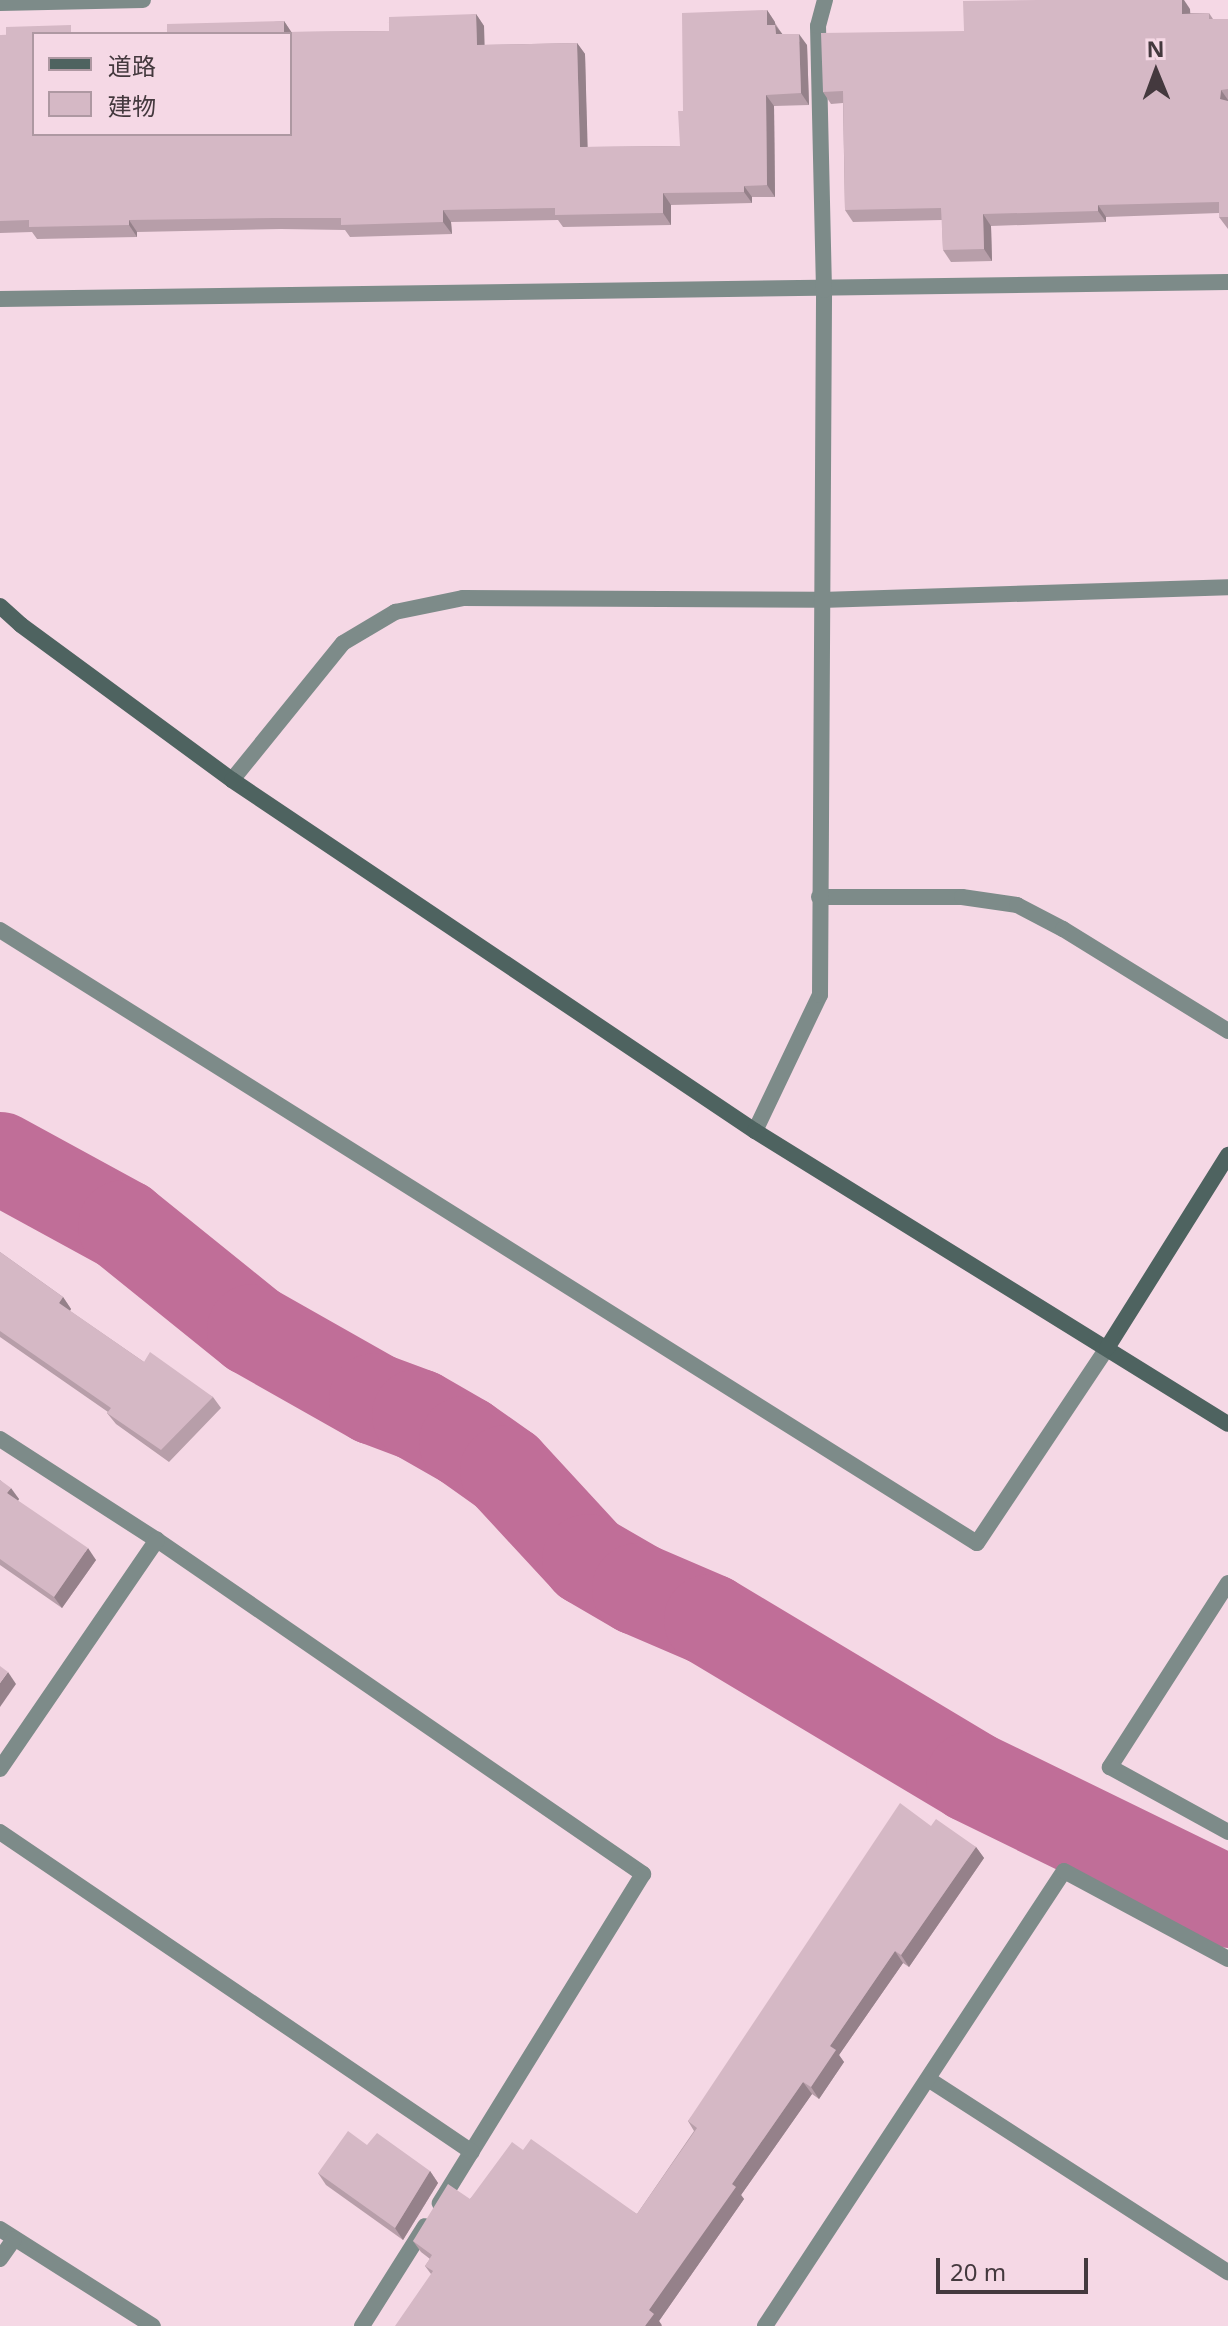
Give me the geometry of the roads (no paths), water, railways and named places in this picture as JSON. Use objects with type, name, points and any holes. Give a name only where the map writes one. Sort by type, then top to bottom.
[{"type":"street","points":[[0,3],[143,0]]},
{"type":"street","points":[[755,1131],[820,995],[824,290],[818,26],[825,0]]},
{"type":"street","points":[[0,299],[824,290],[1228,282]]},
{"type":"street","points":[[232,780],[343,643],[395,612],[463,598],[821,600],[1228,587]]},
{"type":"street","points":[[0,606],[21,625],[232,780],[755,1131],[1228,1424]]},
{"type":"street","points":[[819,897],[962,897],[1017,905],[1063,929],[1228,1031]]},
{"type":"street","points":[[0,930],[977,1543],[1107,1348],[1228,1155]]},
{"type":"street","points":[[0,1439],[157,1540],[643,1874],[362,2326]]},
{"type":"street","points":[[0,1769],[157,1540]]},
{"type":"street","points":[[1228,1583],[1110,1767],[1228,1832]]},
{"type":"street","points":[[0,1832],[472,2152]]},
{"type":"street","points":[[765,2326],[1064,1871],[1228,1959]]},
{"type":"street","points":[[928,2079],[1228,2272]]},
{"type":"street","points":[[0,2259],[7,2234],[153,2326]]},
{"type":"waterway","points":[[0,1158],[124,1226],[253,1330],[375,1399],[418,1415],[465,1442],[506,1471],[588,1560],[638,1589],[710,1620],[972,1777],[1228,1902]]}]
